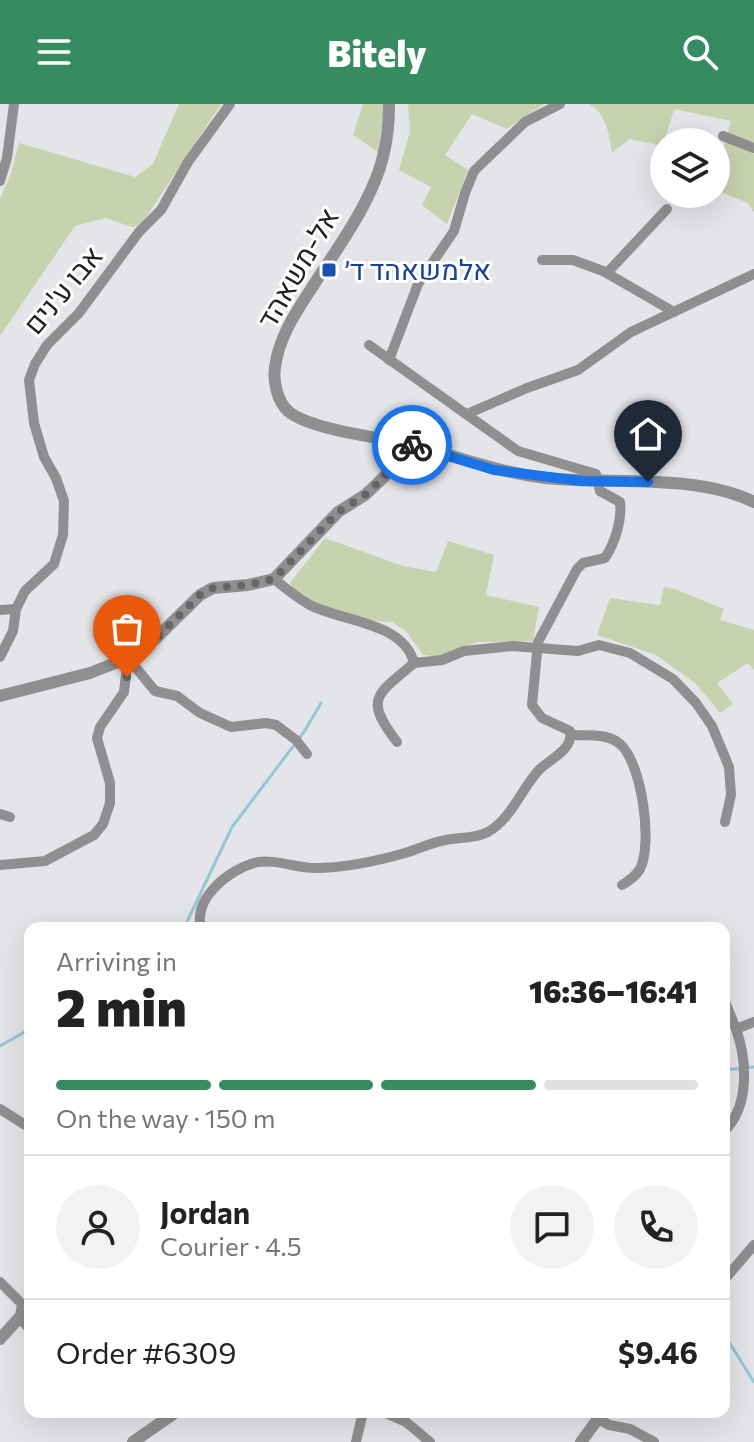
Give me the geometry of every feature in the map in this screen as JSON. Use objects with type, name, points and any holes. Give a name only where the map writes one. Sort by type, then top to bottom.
[{"type":"street","points":[[0,181],[7,158],[14,104]]},
{"type":"street","name":"אבו ע'נים","points":[[0,657],[13,631],[16,609],[25,591],[54,564],[63,535],[64,501],[44,457],[34,423],[29,380],[35,364],[47,345],[79,313],[139,232],[161,210],[188,162],[230,104]]},
{"type":"street","name":"אל-משאהד","points":[[389,104],[384,155],[373,182],[362,206],[298,307],[282,339],[275,366],[275,384],[287,411],[301,419],[335,429],[410,445],[494,470],[557,479],[731,490],[754,502]]},
{"type":"street","points":[[389,360],[418,284],[454,231],[474,171],[525,122],[560,104]]},
{"type":"street","points":[[730,139],[754,148]]},
{"type":"street","points":[[607,273],[667,209]]},
{"type":"street","points":[[542,260],[573,260],[607,273],[674,312]]},
{"type":"street","points":[[467,414],[578,370],[607,347],[754,274]]},
{"type":"street","points":[[369,345],[518,451],[596,474],[600,491],[620,502],[612,547],[605,558],[583,563],[577,569],[547,621],[536,648],[532,705],[542,718],[566,727],[572,735],[608,737],[618,742],[634,766],[644,815],[645,847],[641,867],[633,879],[622,885]]},
{"type":"street","points":[[1,693],[90,673],[128,658],[146,648],[200,595],[213,588],[274,579],[338,512],[365,495],[383,478],[410,445]]},
{"type":"street","points":[[274,579],[309,605],[389,632],[406,644],[414,663]]},
{"type":"street","points":[[0,610],[16,609]]},
{"type":"street","points":[[397,742],[379,720],[379,695],[414,663],[442,660],[464,651],[512,646],[578,651],[599,645],[630,653],[673,679],[696,703],[712,726],[729,767],[731,795],[725,822]]},
{"type":"street","points":[[128,658],[155,691],[177,696],[200,713],[231,727],[261,723],[276,725],[296,740],[307,754]]},
{"type":"street","points":[[0,865],[45,861],[94,835],[103,824],[110,803],[110,783],[97,738],[100,727],[124,692],[128,658]]},
{"type":"street","points":[[201,922],[201,908],[209,895],[229,876],[257,862],[315,868],[365,862],[448,839],[471,838],[486,833],[499,824],[539,770],[566,749],[572,735]]},
{"type":"street","points":[[730,1014],[743,1050],[742,1099],[730,1126]]},
{"type":"street","points":[[736,1029],[754,1022]]},
{"type":"street","points":[[0,1109],[24,1124]]},
{"type":"street","points":[[730,1273],[754,1245]]},
{"type":"street","points":[[0,1282],[22,1304],[20,1317],[0,1339]]},
{"type":"street","points":[[20,1317],[24,1321]]},
{"type":"street","points":[[133,1442],[167,1418]]},
{"type":"street","points":[[356,1442],[362,1418]]},
{"type":"street","points":[[397,1418],[430,1442]]},
{"type":"street","points":[[581,1442],[598,1418]]},
{"type":"street","points":[[603,1418],[609,1425],[630,1429],[654,1442]]},
{"type":"green space","points":[[179,104],[221,104],[141,225],[132,227],[105,218],[75,226],[0,336],[0,199],[19,143],[135,177],[153,164]]},
{"type":"green space","points":[[363,104],[385,104],[378,152],[353,135]]},
{"type":"green space","points":[[408,104],[544,104],[507,129],[472,114],[445,155],[468,170],[447,224],[422,205],[431,187],[399,170],[410,132]]},
{"type":"green space","points":[[589,104],[754,104],[754,212],[748,203],[730,196],[731,121],[674,109],[668,128],[650,128],[650,143],[630,139],[612,153],[608,132],[595,108]]},
{"type":"green space","points":[[325,538],[403,566],[436,572],[448,541],[494,555],[486,595],[539,607],[533,641],[477,642],[442,657],[423,655],[406,631],[392,622],[366,620],[302,603],[290,583]]},
{"type":"green space","points":[[664,587],[724,609],[720,620],[754,630],[754,670],[748,663],[717,683],[733,704],[720,713],[696,684],[656,655],[597,635],[610,598],[660,605]]},
{"type":"waterway","points":[[187,922],[232,827],[304,732],[321,703]]},
{"type":"waterway","points":[[0,1046],[24,1032]]},
{"type":"waterway","points":[[730,1069],[754,1067]]},
{"type":"waterway","points":[[730,1344],[754,1382]]},
{"type":"way so far","points":[[127,677],[128,658],[146,648],[200,595],[213,588],[274,579],[338,512],[365,495],[412,445]]},
{"type":"place","name":"אלמשאהד ד׳","points":[[329,270]]},
{"type":"route","points":[[412,445],[494,470],[581,481],[648,482]]}]
